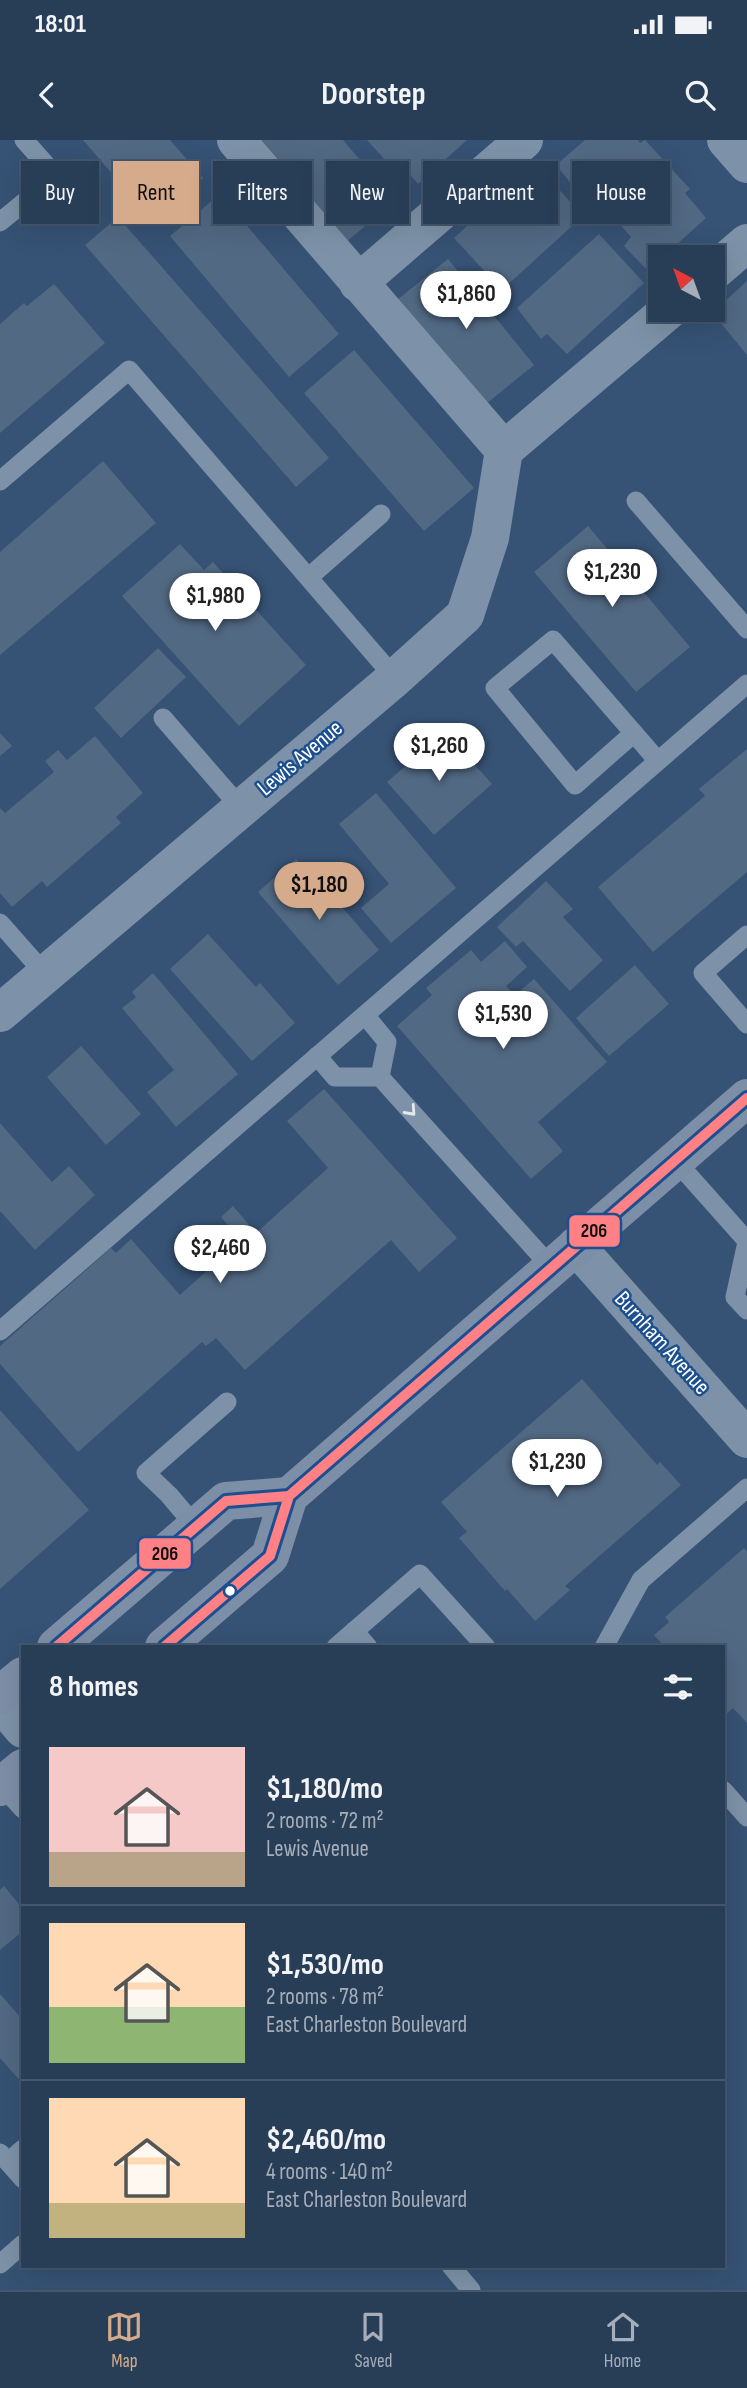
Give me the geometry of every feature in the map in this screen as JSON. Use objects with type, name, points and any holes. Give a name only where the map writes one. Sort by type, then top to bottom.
[{"type":"main road","points":[[166,1645],[270,1556],[289,1496],[747,1098]]},
{"type":"main road","points":[[58,1645],[226,1501],[289,1496]]},
{"type":"main road","points":[[0,1695],[21,1678]]},
{"type":"street","points":[[236,140],[503,450],[655,322]]},
{"type":"street","points":[[358,283],[524,140]]},
{"type":"street","points":[[726,140],[747,164]]},
{"type":"street","points":[[725,262],[747,243]]},
{"type":"street","name":"Lewis Avenue","points":[[0,1013],[395,678],[465,615],[491,538],[503,450]]},
{"type":"street","name":"Burnham Avenue","points":[[564,1257],[747,1439]]},
{"type":"street","points":[[0,1702],[21,1727]]},
{"type":"lane","points":[[0,222],[56,176],[24,140]]},
{"type":"lane","points":[[0,481],[129,370],[395,678]]},
{"type":"lane","points":[[636,501],[747,629]]},
{"type":"lane","points":[[309,577],[381,514]]},
{"type":"lane","points":[[634,733],[575,785],[495,688],[553,640],[634,733],[658,761]]},
{"type":"lane","points":[[0,1331],[747,684]]},
{"type":"lane","points":[[163,719],[241,808]]},
{"type":"lane","points":[[0,923],[45,974]]},
{"type":"lane","points":[[747,935],[703,973],[747,1024]]},
{"type":"lane","points":[[365,1015],[387,1041],[380,1076]]},
{"type":"lane","points":[[317,1056],[335,1077],[380,1076],[564,1257]]},
{"type":"lane","points":[[676,1160],[747,1241],[735,1297],[747,1310]]},
{"type":"lane","points":[[196,1527],[146,1473],[227,1402]]},
{"type":"lane","points":[[605,1645],[641,1580],[747,1488]]},
{"type":"lane","points":[[338,1645],[420,1574],[484,1645]]},
{"type":"lane","points":[[354,1631],[366,1645]]},
{"type":"lane","points":[[725,1792],[747,1817]]},
{"type":"lane","points":[[10,2154],[21,2175]]},
{"type":"lane","points":[[0,2264],[21,2246]]},
{"type":"lane","points":[[453,2268],[471,2290]]},
{"type":"building","points":[[83,140],[170,140],[188,161],[113,161],[113,175]]},
{"type":"building","points":[[259,140],[343,140],[361,161],[326,161],[326,220],[312,203],[312,161],[277,161]]},
{"type":"building","points":[[367,140],[467,140],[444,161],[423,161],[423,180],[418,184],[409,173],[409,161],[386,161]]},
{"type":"building","points":[[585,140],[638,140],[640,143],[645,140],[664,161],[572,161],[572,185],[558,167],[558,163]]},
{"type":"building","points":[[670,167],[690,189],[685,193],[706,218],[676,245],[648,245],[648,271],[624,246],[631,237],[620,224],[670,224]]},
{"type":"building","points":[[558,188],[572,204],[572,224],[574,224],[502,290],[454,238],[469,224],[558,224]]},
{"type":"building","points":[[213,200],[213,224],[246,224],[339,334],[289,377],[170,236],[184,224],[199,224],[199,212]]},
{"type":"building","points":[[113,221],[113,224],[124,224],[329,458],[296,487],[85,245]]},
{"type":"building","points":[[329,224],[368,224],[345,243]]},
{"type":"building","points":[[599,234],[644,283],[567,354],[547,334],[541,339],[517,308]]},
{"type":"building","points":[[448,259],[534,365],[487,403],[397,300]]},
{"type":"building","points":[[747,281],[747,355],[720,322],[725,322],[725,301]]},
{"type":"building","points":[[54,284],[105,343],[0,433],[0,324],[24,303],[27,306]]},
{"type":"building","points":[[354,350],[474,488],[424,531],[304,393]]},
{"type":"building","points":[[103,461],[156,523],[0,655],[0,552]]},
{"type":"building","points":[[588,526],[690,647],[636,692],[534,572]]},
{"type":"building","points":[[180,544],[204,570],[213,562],[306,665],[239,726],[122,596]]},
{"type":"building","points":[[158,648],[186,677],[121,738],[94,708]]},
{"type":"building","points":[[445,732],[492,784],[434,835],[387,782]]},
{"type":"building","points":[[0,733],[12,746],[0,756]]},
{"type":"building","points":[[95,736],[143,793],[116,817],[121,823],[47,887],[42,881],[12,907],[0,893],[0,808],[5,813],[54,772],[45,761],[58,750],[67,760]]},
{"type":"building","points":[[747,749],[747,872],[653,952],[598,887],[705,796],[699,789]]},
{"type":"building","points":[[376,793],[456,888],[391,943],[361,908],[389,884],[339,824]]},
{"type":"building","points":[[296,859],[315,881],[318,879],[379,950],[338,985],[258,892]]},
{"type":"building","points":[[546,881],[573,909],[563,917],[603,960],[570,991],[523,941],[516,947],[497,927]]},
{"type":"building","points":[[208,934],[256,987],[260,983],[295,1023],[252,1061],[170,969]]},
{"type":"building","points":[[505,941],[527,967],[506,986],[515,995],[534,979],[607,1062],[538,1122],[563,1151],[531,1179],[397,1026],[432,995],[426,988],[471,950],[481,962]]},
{"type":"building","points":[[635,965],[669,1004],[609,1056],[576,1018]]},
{"type":"building","points":[[153,973],[238,1074],[176,1127],[147,1092],[174,1070],[122,1008],[136,997],[132,992]]},
{"type":"building","points":[[81,1046],[141,1114],[106,1145],[47,1077]]},
{"type":"building","points":[[324,1089],[457,1238],[419,1272],[391,1240],[245,1370],[216,1338],[206,1346],[202,1342],[78,1452],[0,1364],[0,1346],[111,1248],[116,1253],[131,1239],[180,1295],[241,1240],[221,1217],[233,1206],[256,1233],[328,1168],[287,1121]]},
{"type":"building","points":[[0,1123],[52,1182],[69,1166],[95,1195],[35,1250],[0,1211]]},
{"type":"building","points":[[582,1379],[657,1465],[660,1462],[681,1485],[565,1586],[570,1590],[535,1621],[459,1538],[467,1532],[441,1502]]},
{"type":"building","points":[[0,1410],[89,1510],[0,1589]]},
{"type":"building","points":[[744,1548],[747,1551],[747,1723],[733,1708],[725,1715],[725,1645],[663,1645],[654,1635],[669,1622],[665,1617]]},
{"type":"building","points":[[4,1886],[21,1907],[21,1933],[0,1950],[0,1890]]},
{"type":"building","points":[[0,1994],[21,2018],[21,2082],[0,2058]]},
{"type":"transit line","name":"206","points":[[166,1645],[270,1556],[289,1496],[747,1098]]},
{"type":"transit line","name":"206","points":[[58,1645],[226,1501],[289,1496]]}]
